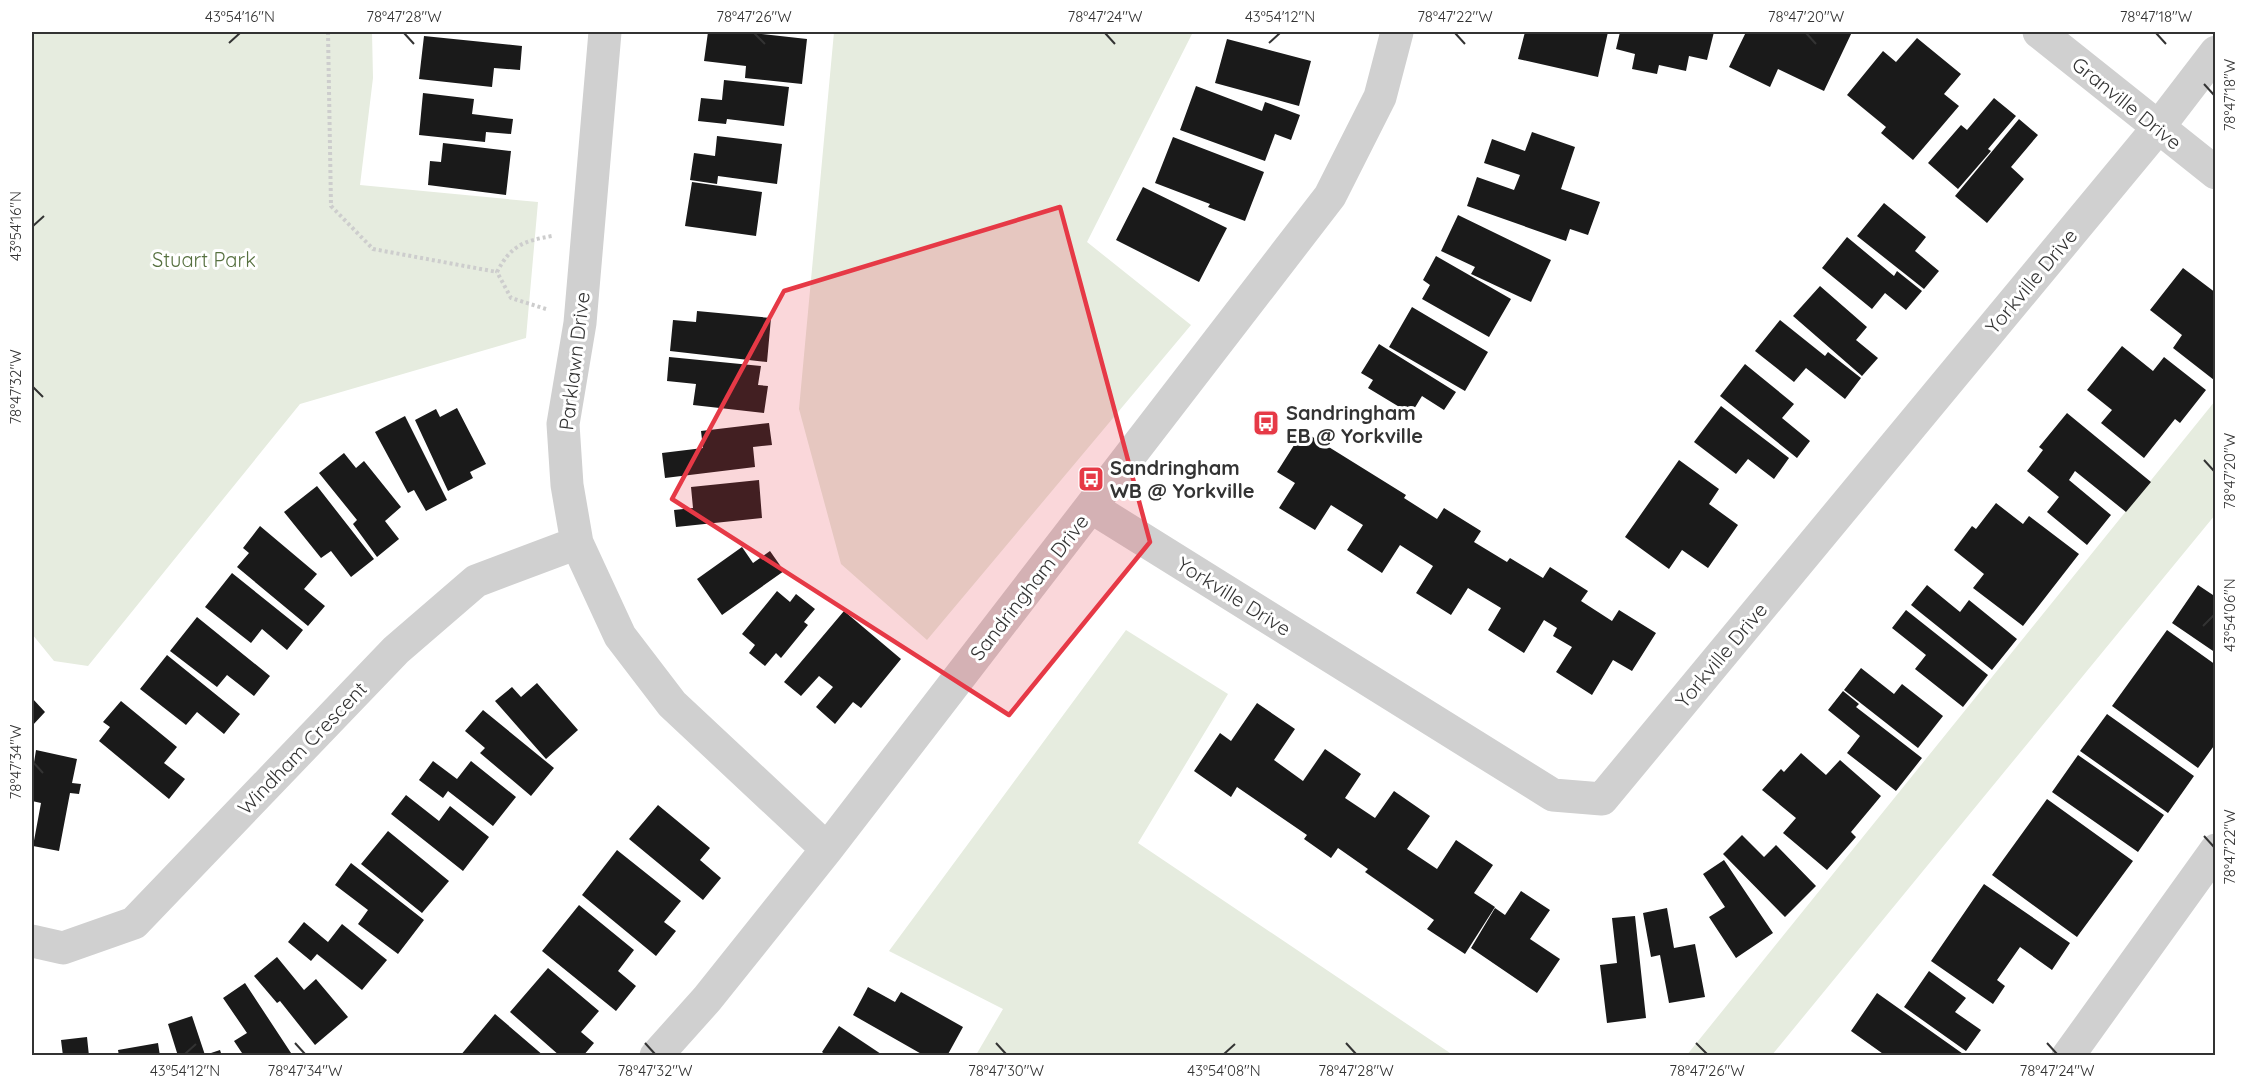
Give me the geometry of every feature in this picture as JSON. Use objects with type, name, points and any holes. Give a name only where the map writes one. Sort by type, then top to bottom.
[{"type":"street","name":"Parklawn Drive","points":[[605,32],[580,323],[563,424],[567,485],[577,543],[620,636],[672,704],[827,849]]},
{"type":"street","name":"Sandringham Drive","points":[[656,1056],[707,999],[827,849],[1330,196],[1380,97],[1397,32]]},
{"type":"street","name":"Granville Drive","points":[[2039,32],[2157,129],[2216,173]]},
{"type":"street","name":"Yorkville Drive","points":[[1091,507],[1553,795],[1602,799],[2157,129],[2216,52]]},
{"type":"street","name":"Windham Crescent","points":[[32,941],[63,948],[134,923],[396,650],[476,580],[577,543]]},
{"type":"street","points":[[2068,1056],[2216,850]]},
{"type":"path","points":[[328,32],[331,207],[373,249],[497,272]]},
{"type":"path","points":[[497,272],[507,253],[528,240],[588,229]]},
{"type":"path","points":[[497,272],[511,298],[580,323]]},
{"type":"highlighted area","points":[[1060,207],[1150,542],[1009,715],[672,499],[784,291]]},
{"type":"green space","name":"Stuart Park","points":[[32,32],[372,32],[373,78],[360,185],[538,202],[526,338],[300,404],[88,666],[54,661],[32,634]]},
{"type":"green space","points":[[834,32],[1193,32],[1087,242],[1191,325],[927,640],[841,564],[799,409]]},
{"type":"green space","points":[[2215,401],[2215,515],[1772,1055],[1686,1056]]},
{"type":"green space","points":[[1126,630],[1228,694],[1138,843],[1453,1055],[976,1055],[1003,1009],[889,951]]},
{"type":"building","points":[[708,32],[743,32],[807,39],[802,84],[745,78],[746,66],[704,61]]},
{"type":"building","points":[[1525,32],[1608,32],[1598,77],[1518,59]]},
{"type":"building","points":[[1620,32],[1714,32],[1707,60],[1689,56],[1686,71],[1659,65],[1657,74],[1632,69],[1635,54],[1616,49]]},
{"type":"building","points":[[1746,32],[1852,32],[1824,91],[1778,69],[1770,87],[1729,67]]},
{"type":"building","points":[[424,36],[522,46],[520,70],[494,68],[492,87],[419,79]]},
{"type":"building","points":[[1917,38],[1961,74],[1944,94],[1959,106],[1913,160],[1881,133],[1886,127],[1847,95],[1883,51],[1896,62]]},
{"type":"building","points":[[1227,39],[1311,61],[1299,106],[1215,83]]},
{"type":"building","points":[[724,80],[789,87],[784,126],[727,119],[726,124],[698,121],[701,98],[722,100]]},
{"type":"building","points":[[1196,86],[1262,111],[1265,102],[1300,115],[1291,140],[1275,134],[1265,161],[1180,130]]},
{"type":"building","points":[[423,93],[474,99],[472,114],[513,119],[511,134],[486,132],[485,142],[419,135]]},
{"type":"building","points":[[1994,98],[2016,116],[1988,149],[1991,151],[1958,189],[1928,163],[1961,125],[1967,130]]},
{"type":"building","points":[[2019,119],[2038,135],[2011,167],[2024,179],[1987,223],[1955,196]]},
{"type":"building","points":[[1532,132],[1575,147],[1561,189],[1600,202],[1588,235],[1570,229],[1566,241],[1467,206],[1477,177],[1514,190],[1520,175],[1484,163],[1492,139],[1525,151]]},
{"type":"building","points":[[717,136],[782,144],[777,184],[718,176],[717,184],[690,180],[694,153],[715,156]]},
{"type":"building","points":[[1173,137],[1264,172],[1245,221],[1208,207],[1210,204],[1155,183]]},
{"type":"building","points":[[443,143],[511,151],[506,195],[428,185],[430,161],[441,162]]},
{"type":"building","points":[[692,182],[762,192],[756,236],[685,226]]},
{"type":"building","points":[[1143,187],[1227,228],[1199,282],[1116,240]]},
{"type":"building","points":[[1884,203],[1926,237],[1915,251],[1939,271],[1924,289],[1857,236]]},
{"type":"building","points":[[1458,215],[1551,260],[1531,302],[1471,274],[1475,267],[1441,251]]},
{"type":"building","points":[[1847,237],[1894,276],[1897,271],[1922,291],[1906,310],[1885,293],[1872,309],[1822,268]]},
{"type":"building","points":[[1436,256],[1511,299],[1489,337],[1422,299],[1430,285],[1423,280]]},
{"type":"building","points":[[2183,268],[2216,293],[2214,380],[2173,348],[2182,335],[2150,310]]},
{"type":"building","points":[[1820,286],[1867,327],[1856,340],[1878,358],[1862,376],[1793,316]]},
{"type":"building","points":[[1412,307],[1488,352],[1465,391],[1389,347]]},
{"type":"building","points":[[697,311],[771,318],[767,362],[670,351],[673,320],[696,322]]},
{"type":"building","points":[[1780,320],[1825,356],[1828,352],[1861,378],[1845,399],[1806,368],[1794,382],[1755,351]]},
{"type":"building","points":[[1379,344],[1456,392],[1444,410],[1422,396],[1411,414],[1368,388],[1373,380],[1361,373]]},
{"type":"building","points":[[2122,346],[2153,371],[2164,357],[2206,390],[2180,423],[2175,419],[2144,458],[2101,423],[2112,410],[2087,390]]},
{"type":"building","points":[[669,357],[761,366],[758,385],[768,386],[764,413],[693,405],[696,384],[667,381]]},
{"type":"building","points":[[1745,364],[1794,404],[1782,418],[1810,441],[1797,458],[1720,396]]},
{"type":"building","points":[[1721,406],[1789,458],[1774,479],[1748,459],[1736,474],[1694,442]]},
{"type":"building","points":[[457,408],[486,464],[470,472],[473,478],[448,491],[415,420],[436,409],[440,417]]},
{"type":"building","points":[[2067,413],[2151,482],[2126,512],[2075,471],[2069,480],[2111,515],[2087,545],[2047,512],[2059,497],[2027,471],[2043,450],[2039,447]]},
{"type":"building","points":[[405,416],[447,500],[426,511],[414,490],[408,493],[375,432]]},
{"type":"building","points":[[769,423],[772,445],[753,447],[755,467],[665,478],[662,453],[703,448],[701,431]]},
{"type":"building","points":[[1303,431],[1406,495],[1404,498],[1437,519],[1444,508],[1481,531],[1474,542],[1507,562],[1510,558],[1543,578],[1550,567],[1588,591],[1581,601],[1612,621],[1619,610],[1656,633],[1632,671],[1613,660],[1592,695],[1556,672],[1572,647],[1553,636],[1557,628],[1544,620],[1524,653],[1488,630],[1501,608],[1468,588],[1451,615],[1416,593],[1433,566],[1400,545],[1382,573],[1347,550],[1363,525],[1331,505],[1315,530],[1279,508],[1295,483],[1277,472]]},
{"type":"building","points":[[344,453],[356,468],[364,461],[401,507],[385,521],[399,539],[377,557],[353,524],[357,520],[319,473]]},
{"type":"building","points":[[1679,460],[1719,489],[1709,504],[1738,525],[1708,568],[1682,550],[1669,569],[1625,537]]},
{"type":"building","points":[[759,480],[762,518],[676,527],[674,510],[693,508],[691,487]]},
{"type":"building","points":[[317,486],[374,559],[351,577],[331,551],[321,558],[284,512]]},
{"type":"building","points":[[1996,503],[2023,524],[2029,516],[2079,554],[2023,626],[1973,588],[1984,574],[1954,550],[1972,526],[1976,529]]},
{"type":"building","points":[[260,526],[317,574],[304,589],[325,606],[308,626],[237,567],[249,553],[243,548]]},
{"type":"building","points":[[742,547],[753,563],[770,551],[784,571],[722,615],[697,579]]},
{"type":"building","points":[[232,573],[303,630],[287,650],[262,629],[251,643],[205,607]]},
{"type":"building","points":[[1927,585],[1960,612],[1969,600],[2017,639],[1992,670],[1911,605]]},
{"type":"building","points":[[2198,585],[2216,597],[2216,653],[2172,623]]},
{"type":"building","points":[[777,591],[790,602],[796,594],[815,609],[804,622],[808,625],[781,658],[776,653],[765,666],[749,653],[755,645],[742,634]]},
{"type":"building","points":[[1906,610],[1988,675],[1963,707],[1915,669],[1926,655],[1892,628]]},
{"type":"building","points":[[844,611],[901,659],[861,708],[853,702],[835,724],[816,707],[833,687],[819,676],[801,696],[784,682]]},
{"type":"building","points":[[197,617],[270,676],[254,696],[227,675],[217,687],[170,651]]},
{"type":"building","points":[[2167,630],[2216,665],[2216,743],[2198,768],[2112,706]]},
{"type":"building","points":[[167,655],[240,714],[224,734],[197,712],[186,725],[140,689]]},
{"type":"building","points":[[1861,668],[1894,694],[1902,684],[1943,716],[1918,748],[1844,690]]},
{"type":"building","points":[[537,683],[578,730],[546,759],[495,701],[512,687],[521,697]]},
{"type":"building","points":[[1843,691],[1859,704],[1856,707],[1922,758],[1896,791],[1847,753],[1860,736],[1828,710]]},
{"type":"building","points":[[32,698],[45,712],[32,726]]},
{"type":"building","points":[[121,701],[177,747],[164,763],[185,779],[169,799],[99,741],[110,727],[103,722]]},
{"type":"building","points":[[1257,703],[1295,729],[1274,760],[1303,781],[1325,749],[1361,774],[1345,798],[1375,818],[1394,791],[1430,816],[1407,849],[1437,869],[1456,840],[1493,865],[1474,893],[1495,907],[1465,954],[1427,929],[1434,920],[1365,872],[1368,869],[1338,848],[1331,858],[1304,839],[1307,835],[1237,787],[1231,797],[1194,771],[1220,733],[1231,741]]},
{"type":"building","points":[[483,710],[554,768],[531,796],[480,753],[485,748],[465,731]]},
{"type":"building","points":[[2107,714],[2194,776],[2168,813],[2080,751]]},
{"type":"building","points":[[36,750],[77,759],[72,783],[81,784],[79,794],[70,793],[59,851],[33,846],[41,803],[32,801],[32,775]]},
{"type":"building","points":[[1801,753],[1826,775],[1840,760],[1881,796],[1851,832],[1856,837],[1827,870],[1783,833],[1796,818],[1762,790],[1781,769],[1784,772]]},
{"type":"building","points":[[2078,755],[2164,815],[2138,852],[2052,792]]},
{"type":"building","points":[[433,761],[457,779],[471,761],[516,797],[493,826],[448,791],[443,798],[419,780]]},
{"type":"building","points":[[406,795],[439,821],[450,806],[489,837],[463,871],[391,814]]},
{"type":"building","points":[[2047,799],[2133,861],[2077,937],[1992,875]]},
{"type":"building","points":[[658,805],[710,848],[700,860],[721,878],[703,900],[629,839]]},
{"type":"building","points":[[388,831],[449,881],[422,913],[361,864]]},
{"type":"building","points":[[1742,835],[1764,857],[1776,845],[1816,886],[1785,917],[1723,854]]},
{"type":"building","points":[[617,850],[681,901],[664,922],[676,931],[656,956],[582,895]]},
{"type":"building","points":[[1724,860],[1773,933],[1736,958],[1709,917],[1725,907],[1703,874]]},
{"type":"building","points":[[351,863],[424,920],[398,954],[358,924],[368,910],[335,885]]},
{"type":"building","points":[[1984,884],[2070,943],[2052,970],[2020,947],[1997,980],[2005,986],[1993,1004],[1931,961]]},
{"type":"building","points":[[1521,891],[1550,910],[1530,939],[1560,959],[1537,993],[1471,948],[1495,908],[1505,915]]},
{"type":"building","points":[[579,905],[634,950],[618,971],[636,986],[616,1011],[542,951]]},
{"type":"building","points":[[1667,908],[1674,948],[1695,944],[1705,997],[1669,1003],[1660,955],[1651,957],[1643,913]]},
{"type":"building","points":[[1635,916],[1646,1018],[1607,1023],[1600,965],[1617,963],[1612,918]]},
{"type":"building","points":[[304,922],[328,942],[342,924],[387,960],[362,990],[317,954],[311,961],[288,942]]},
{"type":"building","points":[[277,957],[304,990],[316,979],[348,1017],[315,1045],[280,1001],[277,1003],[254,976]]},
{"type":"building","points":[[548,968],[599,1011],[581,1032],[594,1043],[583,1056],[560,1056],[510,1012]]},
{"type":"building","points":[[1929,971],[1966,998],[1955,1012],[1981,1030],[1966,1051],[1904,1007]]},
{"type":"building","points":[[245,983],[293,1056],[244,1056],[234,1041],[247,1033],[223,998]]},
{"type":"building","points":[[868,987],[895,1002],[901,992],[963,1027],[947,1056],[925,1056],[853,1015]]},
{"type":"building","points":[[1877,993],[1966,1056],[1886,1056],[1851,1031]]},
{"type":"building","points":[[495,1014],[544,1056],[460,1056]]},
{"type":"building","points":[[192,1016],[205,1055],[220,1050],[222,1056],[178,1056],[168,1024]]},
{"type":"building","points":[[839,1026],[884,1056],[827,1056],[822,1052]]},
{"type":"building","points":[[87,1037],[89,1056],[63,1056],[61,1040]]},
{"type":"building","points":[[158,1043],[160,1056],[119,1056],[118,1050]]},
{"type":"place","name":"Sandringham EB @ Yorkville","points":[[1266,423]]},
{"type":"place","name":"Sandringham WB @ Yorkville","points":[[1091,479]]}]
